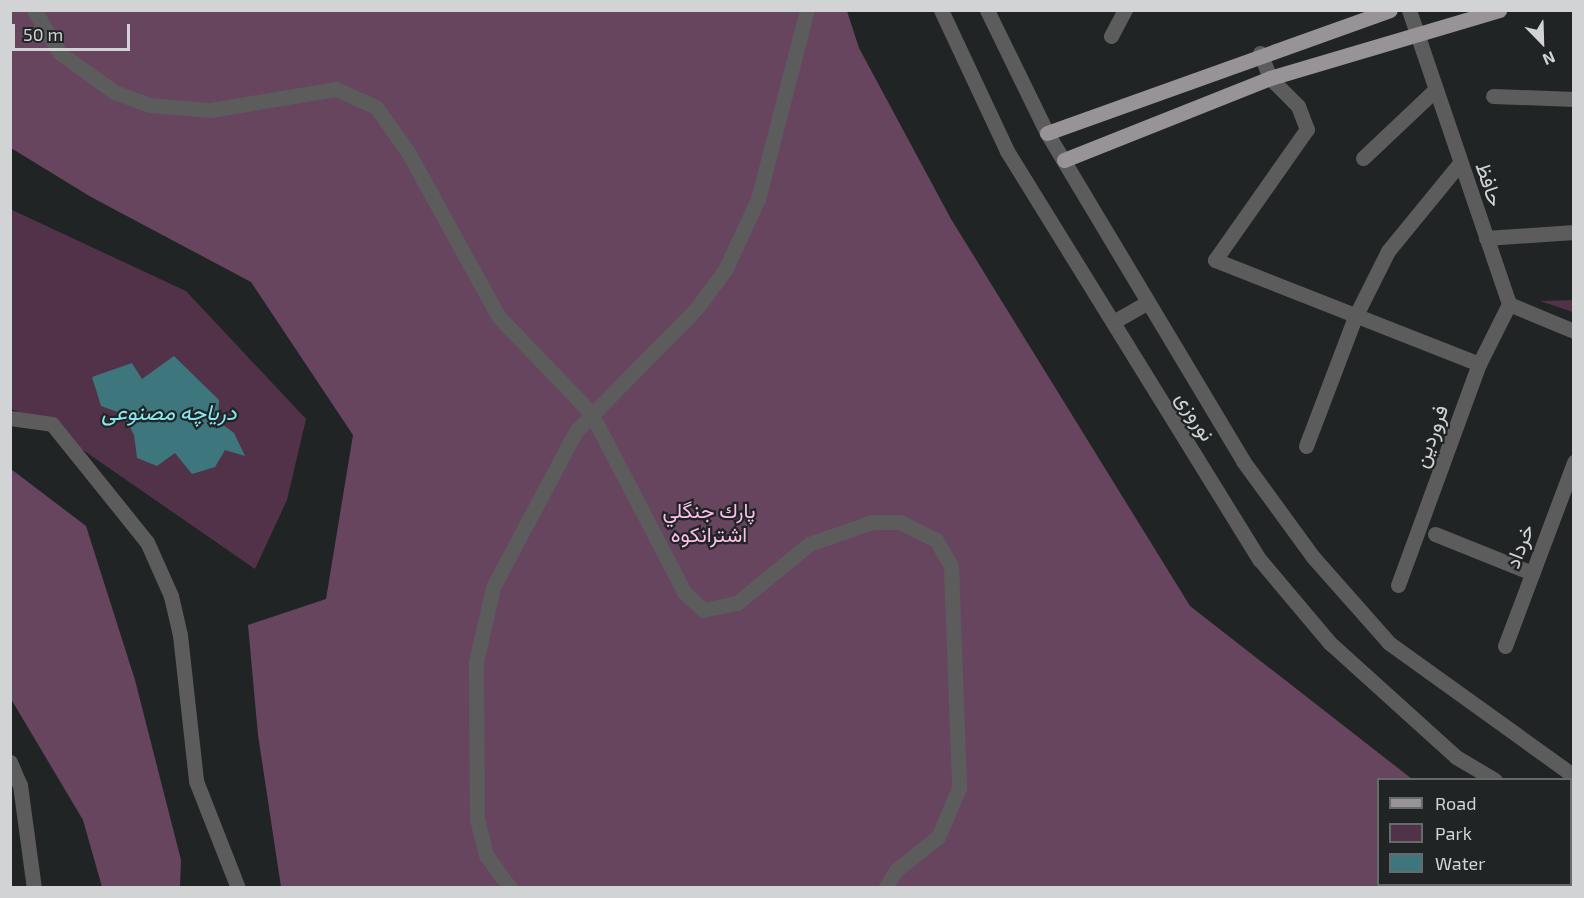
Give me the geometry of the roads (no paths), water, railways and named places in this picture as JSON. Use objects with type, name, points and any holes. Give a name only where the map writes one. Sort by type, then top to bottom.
[{"type":"main road","points":[[1047,133],[1260,53],[1390,10]]},
{"type":"main road","points":[[1064,160],[1270,78],[1499,10]]},
{"type":"street","points":[[34,10],[60,53],[114,92],[149,105],[210,110],[336,89],[376,107],[408,152],[498,316],[591,413],[684,592],[703,610],[737,603],[809,544],[872,522],[900,522],[922,530],[946,552],[959,788],[938,837],[896,870],[885,888]]},
{"type":"street","points":[[510,888],[486,855],[477,819],[476,663],[482,622],[544,485],[591,413],[696,309],[743,236],[758,199],[807,10]]},
{"type":"street","name":"نوروزی","points":[[941,10],[1007,151],[1260,560],[1330,643],[1456,757],[1492,778]]},
{"type":"street","name":"نوروزی","points":[[987,10],[1047,133],[1243,461],[1313,557],[1389,644],[1574,776]]},
{"type":"street","points":[[1111,36],[1125,10]]},
{"type":"street","name":"حافظ","points":[[1409,10],[1509,304]]},
{"type":"street","points":[[1260,53],[1270,78],[1298,105],[1307,129],[1215,260],[1479,364]]},
{"type":"street","points":[[1363,158],[1435,90]]},
{"type":"street","points":[[1493,96],[1574,99]]},
{"type":"street","points":[[1305,446],[1355,317],[1388,251],[1460,163]]},
{"type":"street","points":[[1486,238],[1574,232]]},
{"type":"street","points":[[1113,322],[1148,302]]},
{"type":"street","points":[[1509,304],[1574,332]]},
{"type":"street","name":"فروردین","points":[[1398,585],[1479,364],[1509,304]]},
{"type":"street","points":[[10,418],[52,424],[147,542],[171,596],[180,635],[196,781],[238,888]]},
{"type":"street","name":"خرداد","points":[[1505,646],[1574,462]]},
{"type":"street","points":[[1435,534],[1532,573]]},
{"type":"street","points":[[10,762],[20,785],[34,888]]},
{"type":"water","name":"دریاچه مصنوعی","points":[[174,356],[219,400],[218,421],[234,433],[245,456],[225,450],[215,467],[192,474],[175,453],[157,466],[137,458],[134,435],[123,414],[101,406],[92,377],[132,363],[142,379]]},
{"type":"park label","name":"پارك جنگلي اشترانكوه","points":[[709,522]]}]
